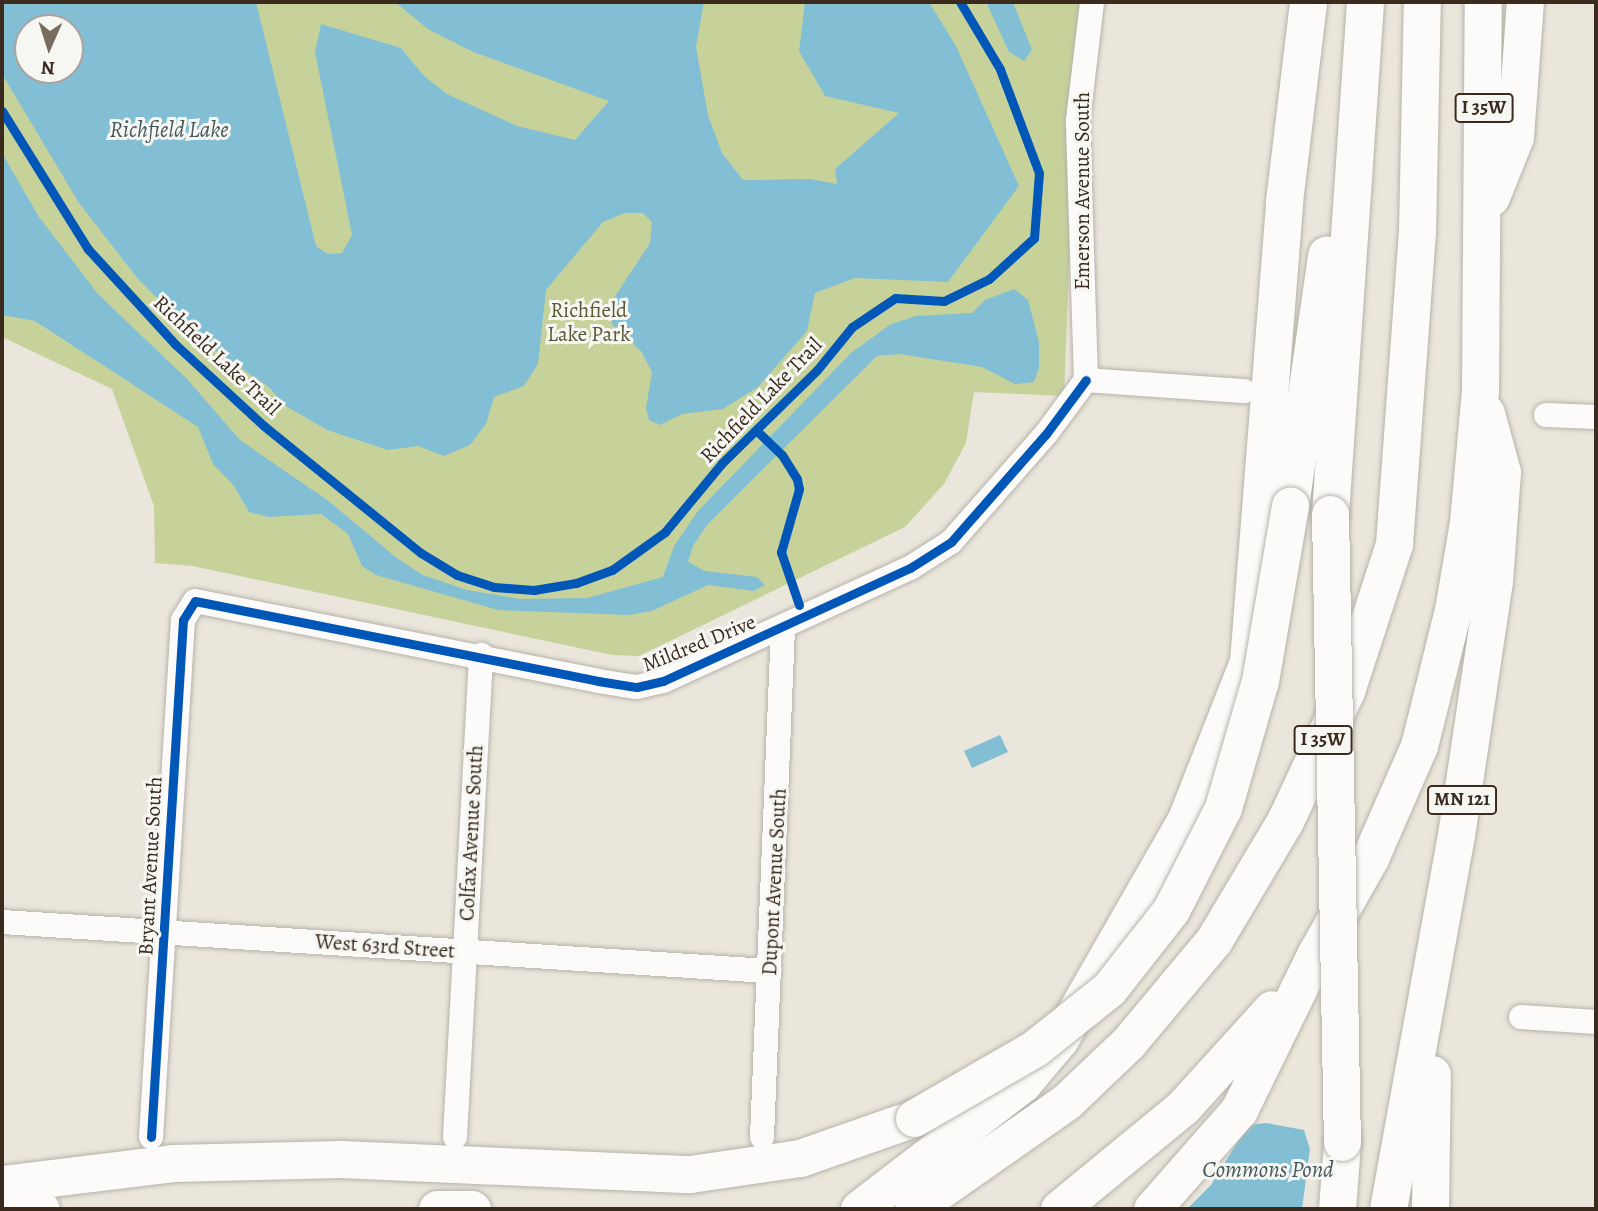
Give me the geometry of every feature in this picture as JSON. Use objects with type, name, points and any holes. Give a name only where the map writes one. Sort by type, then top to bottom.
[{"type":"highway","points":[[1295,2],[1298,62]]},
{"type":"highway","points":[[859,1209],[1023,1083],[1060,1039],[1186,819],[1248,662],[1298,62],[1308,2]]},
{"type":"highway","points":[[2,1184],[162,1150],[690,1174],[800,1158],[914,1118],[1035,1048],[1109,989],[1171,910],[1223,808],[1260,681],[1290,506],[1364,2]]},
{"type":"highway","points":[[1337,1209],[1342,1142],[1330,514],[1364,2]]},
{"type":"highway","name":"I 35W","points":[[913,1209],[1066,1102],[1128,1043],[1214,940],[1285,821],[1346,691],[1394,544],[1417,232],[1422,2]]},
{"type":"highway","name":"I 35W","points":[[1059,1209],[1182,1107],[1245,1044],[1315,954],[1370,858],[1419,746],[1453,610],[1468,522],[1480,390],[1484,214],[1483,2]]},
{"type":"highway","points":[[1484,214],[1515,137],[1525,2]]},
{"type":"highway","name":"MN 121","points":[[1388,1209],[1456,835],[1494,581],[1502,472],[1480,390]]},
{"type":"highway","points":[[1430,1209],[1434,1033],[1456,835]]},
{"type":"highway","points":[[1152,1209],[1239,1110],[1315,954]]},
{"type":"highway","points":[[2,1204],[41,1209]]},
{"type":"highway","points":[[437,1209],[472,1209]]},
{"type":"street","name":"Emerson Avenue South","points":[[1086,380],[1077,120],[1093,2]]},
{"type":"street","points":[[1086,380],[1245,391]]},
{"type":"street","name":"Mildred Drive","points":[[195,601],[637,687],[663,681],[910,568],[951,542],[1046,433],[1086,380]]},
{"type":"street","points":[[1546,415],[1596,418]]},
{"type":"street","name":"Bryant Avenue South","points":[[162,1150],[164,931],[183,620],[195,601]]},
{"type":"street","name":"Dupont Avenue South","points":[[762,1137],[785,657],[783,628]]},
{"type":"street","name":"Colfax Avenue South","points":[[455,1137],[481,655]]},
{"type":"street","name":"West 63rd Street","points":[[2,922],[769,971]]},
{"type":"street","points":[[1521,1017],[1596,1022]]},
{"type":"green space","name":"Richfield Lake Park","points":[[2,2],[1080,2],[1064,396],[974,392],[966,443],[944,484],[905,527],[639,656],[612,655],[193,566],[155,563],[154,506],[112,389],[2,337]]},
{"type":"water","name":"Richfield Lake","points":[[2,2],[256,2],[316,246],[328,254],[342,253],[352,235],[315,52],[321,24],[401,48],[424,76],[447,94],[517,126],[575,140],[609,101],[471,51],[428,29],[395,2],[704,2],[696,47],[708,115],[722,153],[743,180],[810,179],[837,184],[835,169],[899,113],[825,96],[799,51],[805,2],[929,2],[956,46],[1019,186],[948,282],[855,278],[815,293],[807,331],[758,387],[723,409],[682,414],[660,425],[649,420],[646,408],[652,372],[641,351],[612,324],[610,304],[650,243],[652,222],[643,213],[625,213],[603,222],[546,290],[538,364],[524,386],[494,397],[486,424],[470,445],[444,456],[418,446],[388,450],[327,430],[284,405],[269,387],[197,338],[138,279],[79,203],[2,74]]},
{"type":"water","points":[[986,2],[1013,2],[1032,50],[1024,61],[1009,52]]},
{"type":"water","points":[[2,153],[39,217],[98,294],[188,380],[240,440],[330,502],[398,559],[423,575],[467,590],[520,599],[587,598],[663,577],[674,546],[698,511],[851,353],[891,324],[916,316],[972,313],[985,300],[1014,289],[1028,300],[1039,342],[1039,368],[1034,382],[1015,384],[982,367],[899,354],[877,356],[707,525],[693,546],[688,562],[705,571],[757,577],[765,585],[754,591],[708,585],[652,611],[629,615],[498,610],[376,575],[362,566],[348,534],[321,514],[269,517],[249,512],[234,486],[213,464],[198,427],[35,321],[2,315]]},
{"type":"water","points":[[1000,735],[1008,752],[972,768],[964,751]]},
{"type":"water","name":"Commons Pond","points":[[1266,1123],[1304,1130],[1310,1149],[1302,1209],[1187,1209],[1211,1185],[1248,1125]]},
{"type":"cycle path","name":"Richfield Lake Trail","points":[[2,111],[88,249],[176,345],[264,426],[421,553],[457,575],[494,587],[534,590],[576,583],[612,570],[665,532],[722,463],[817,370],[852,327],[895,298],[944,301],[989,279],[1034,238],[1039,173],[1000,69],[960,2]]},
{"type":"cycle path","points":[[151,1137],[183,620],[195,601],[598,681],[637,687],[663,681],[910,568],[951,542],[1046,434],[1086,380]]},
{"type":"cycle path","name":"Richfield Lake Trail","points":[[757,431],[782,455],[797,479],[799,489],[781,552],[799,605]]}]
